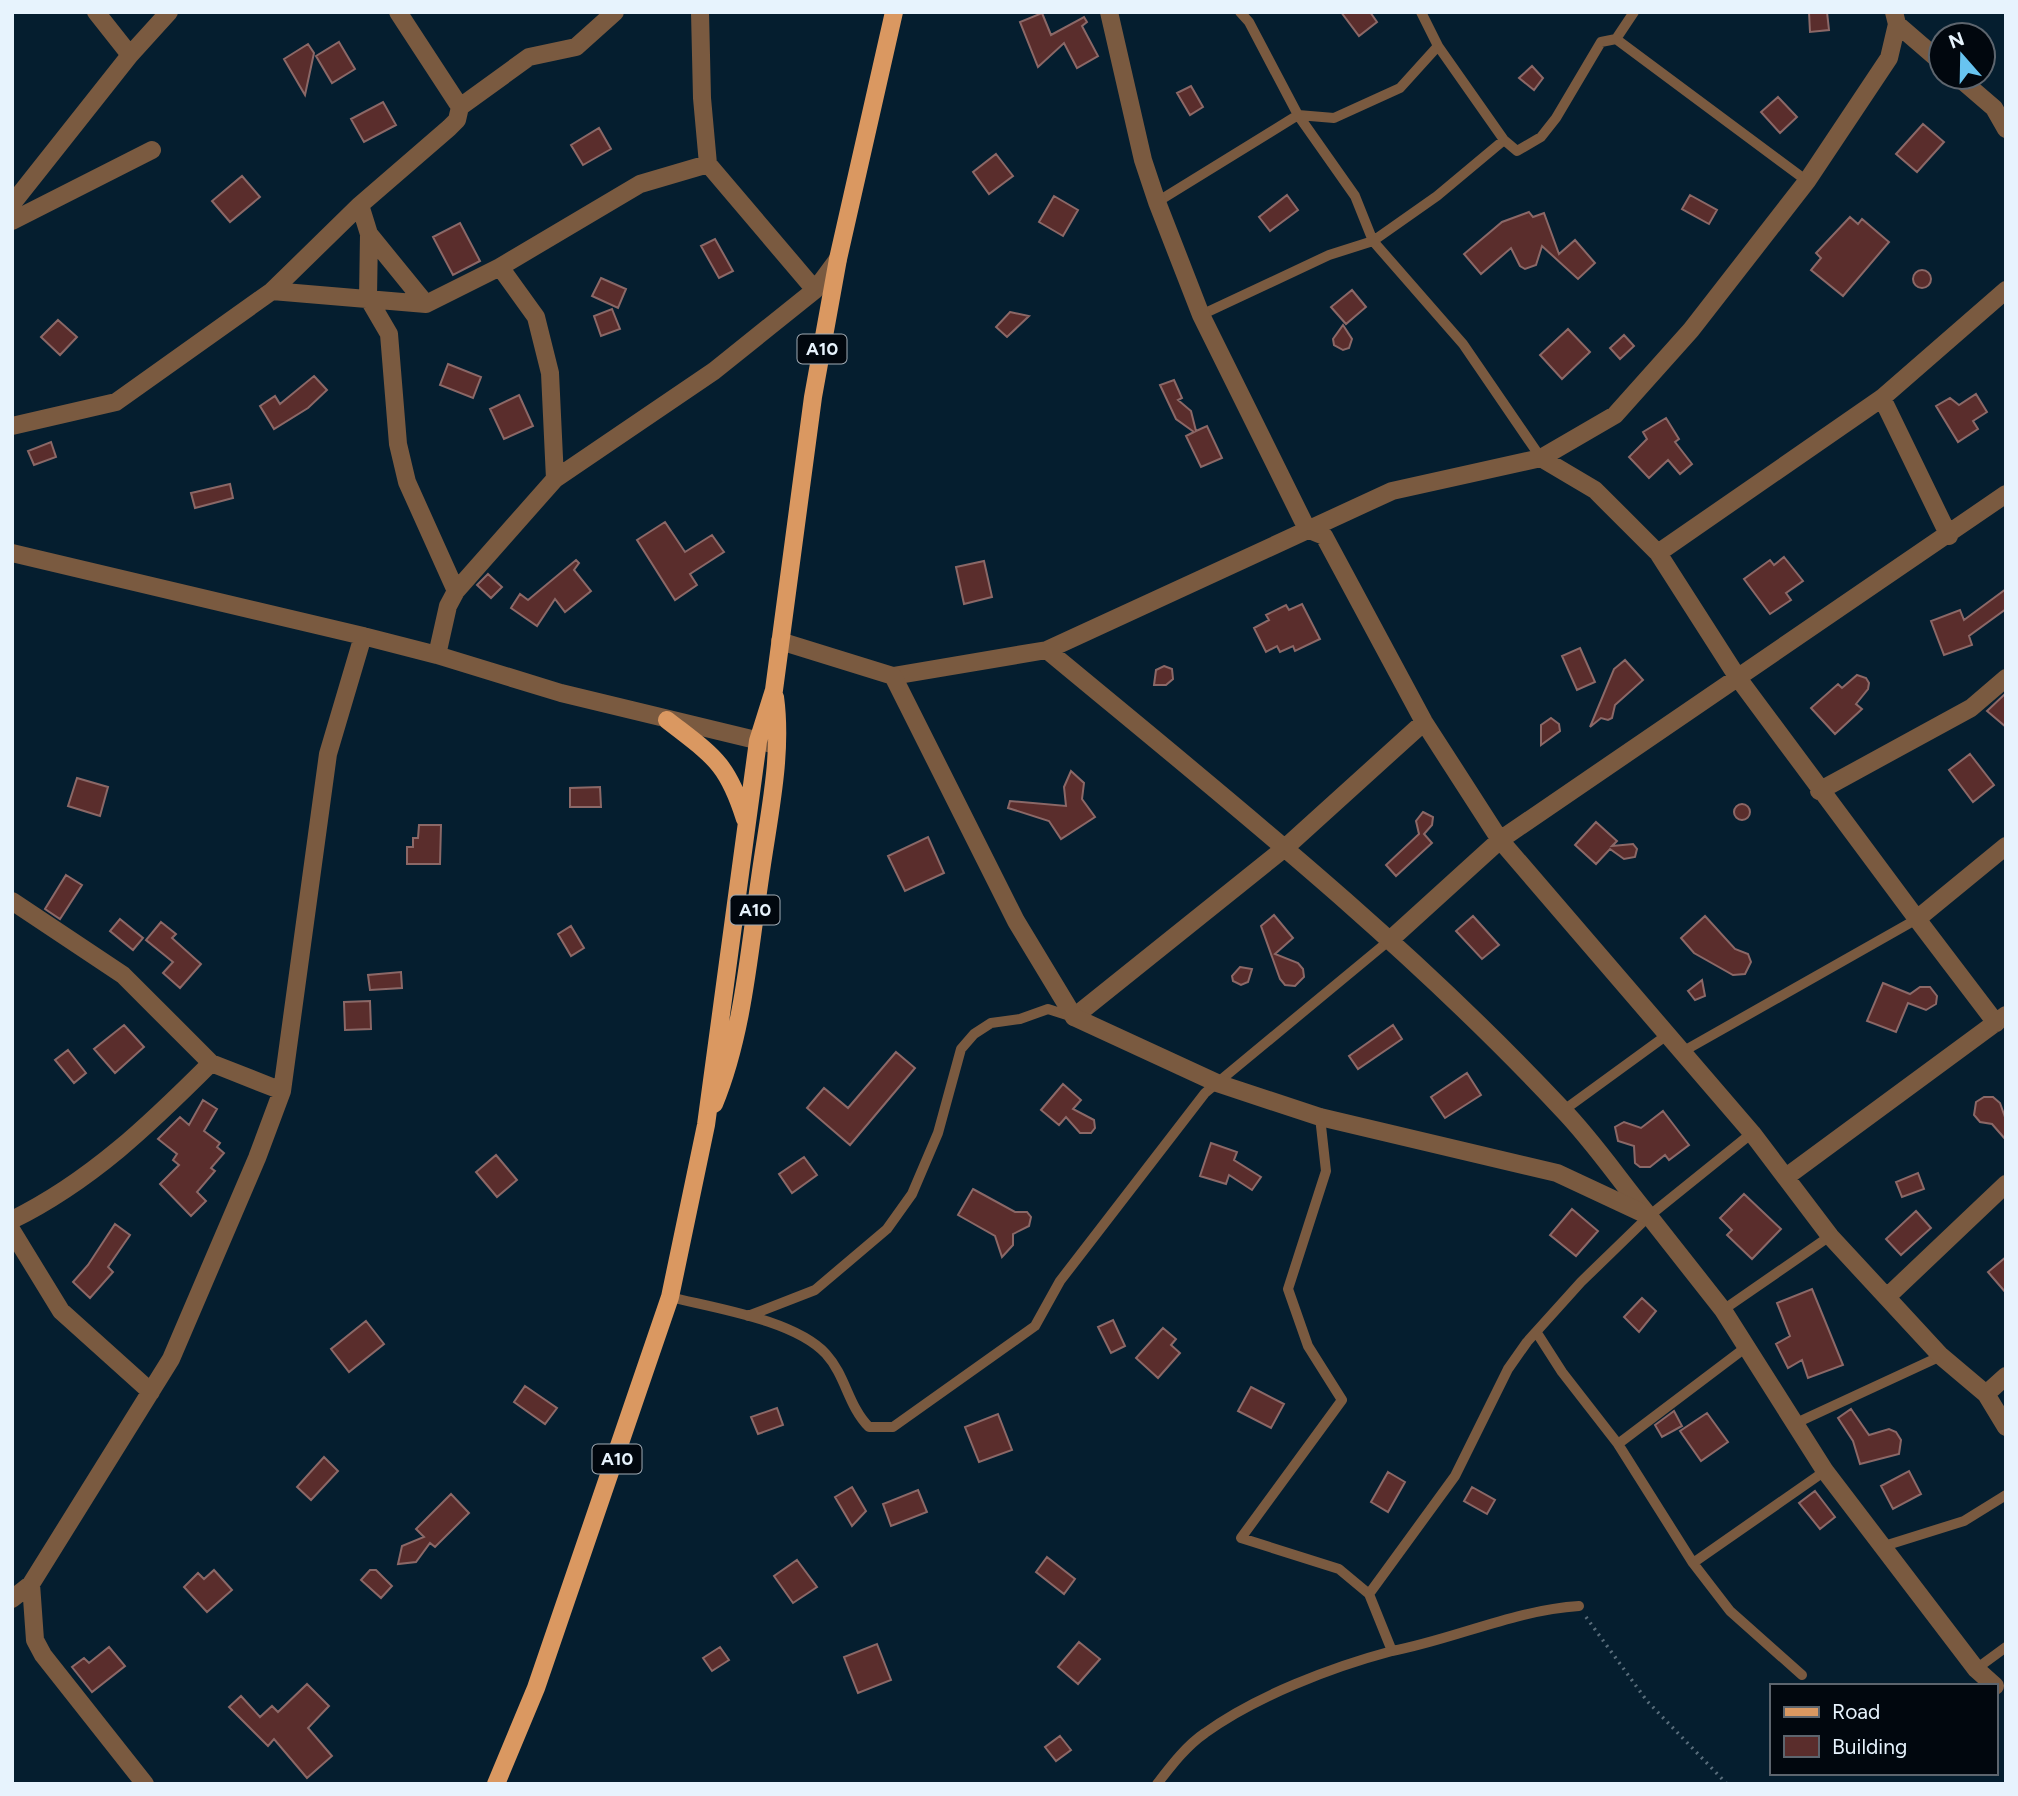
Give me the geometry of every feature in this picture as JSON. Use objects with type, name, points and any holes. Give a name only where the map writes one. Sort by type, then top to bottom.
[{"type":"main road","name":"A10","points":[[706,1125],[721,1086],[737,1018],[776,745],[774,690],[813,397],[838,259],[894,12]]},
{"type":"main road","name":"A10","points":[[496,1784],[536,1688],[670,1297],[706,1125],[758,741],[774,690]]},
{"type":"main road","points":[[667,720],[716,759],[734,783],[747,822]]},
{"type":"street","points":[[96,12],[130,55]]},
{"type":"street","points":[[12,204],[130,55],[169,12]]},
{"type":"street","points":[[12,426],[116,402],[272,290],[360,205],[449,128],[457,120],[460,107],[529,57],[576,47],[615,12]]},
{"type":"street","points":[[700,12],[702,99],[708,164],[815,290]]},
{"type":"street","points":[[1108,12],[1143,160],[1201,314],[1307,529],[1324,536],[1424,722],[1500,840],[1752,1133],[1830,1236],[1941,1356],[1986,1394],[2006,1427]]},
{"type":"street","points":[[402,14],[460,107]]},
{"type":"street","points":[[1896,18],[1927,48]]},
{"type":"street","points":[[780,641],[893,676],[1046,650],[1392,491],[1541,458],[1615,415],[1691,330],[1807,181],[1889,58],[1896,18]]},
{"type":"street","points":[[1974,91],[1994,108],[2006,129]]},
{"type":"street","points":[[12,221],[152,149]]},
{"type":"street","points":[[272,290],[426,304],[500,267],[640,184],[708,164]]},
{"type":"street","points":[[360,205],[369,234],[368,298],[389,334],[398,444],[407,482],[456,591]]},
{"type":"street","points":[[369,234],[426,304]]},
{"type":"street","points":[[437,655],[448,606],[456,591],[555,479],[714,371],[815,290],[838,259]]},
{"type":"street","points":[[500,267],[536,317],[550,373],[555,479]]},
{"type":"street","points":[[1658,552],[1882,398],[2006,290]]},
{"type":"street","points":[[1882,398],[1949,536]]},
{"type":"street","points":[[1541,458],[1595,490],[1658,552],[1738,678],[1819,791],[1917,919],[2001,1019],[1786,1177]]},
{"type":"street","points":[[1391,939],[1500,840],[1949,536],[2006,494]]},
{"type":"street","points":[[12,553],[363,636],[437,655],[561,693],[776,745]]},
{"type":"street","points":[[12,1599],[31,1584],[171,1359],[257,1158],[282,1091],[328,754],[363,636]]},
{"type":"street","points":[[1046,650],[1286,847],[1391,939],[1563,1110],[1723,1310],[1825,1471],[1881,1548],[1976,1669],[1993,1684]]},
{"type":"street","points":[[893,676],[1016,920],[1074,1017],[1217,1083],[1321,1117],[1557,1173],[1649,1216]]},
{"type":"street","points":[[1819,791],[1971,708],[2006,678]]},
{"type":"street","points":[[1074,1017],[1286,847],[1424,722]]},
{"type":"street","points":[[1917,919],[2006,846]]},
{"type":"street","points":[[12,901],[123,975],[211,1063],[282,1091]]},
{"type":"street","points":[[12,1220],[62,1191],[137,1137],[211,1063]]},
{"type":"street","points":[[1887,1297],[2006,1184]]},
{"type":"street","points":[[12,1231],[61,1311],[151,1392]]},
{"type":"street","points":[[1986,1394],[2006,1376]]},
{"type":"street","points":[[31,1584],[32,1623],[43,1655],[145,1784]]},
{"type":"lane","points":[[1240,12],[1248,22],[1298,116],[1355,196],[1373,241],[1463,344],[1541,458]]},
{"type":"lane","points":[[1421,12],[1438,46],[1504,140],[1517,151],[1541,137],[1556,118],[1601,42],[1616,39],[1634,12]]},
{"type":"lane","points":[[1616,39],[1807,181]]},
{"type":"lane","points":[[1157,202],[1298,116],[1334,118],[1400,88],[1438,46]]},
{"type":"lane","points":[[1201,314],[1329,255],[1373,241],[1437,196],[1504,140]]},
{"type":"lane","points":[[1682,1052],[1917,919]]},
{"type":"lane","points":[[670,1297],[747,1317],[802,1336],[826,1353],[856,1414],[870,1427],[893,1427],[1035,1326],[1060,1281],[1205,1093],[1391,939]]},
{"type":"lane","points":[[747,1317],[815,1290],[887,1229],[912,1194],[938,1133],[961,1049],[974,1034],[991,1023],[1020,1019],[1048,1009],[1074,1017]]},
{"type":"lane","points":[[1563,1110],[1667,1035]]},
{"type":"lane","points":[[1321,1117],[1326,1171],[1288,1289],[1308,1346],[1342,1400],[1241,1538],[1339,1569],[1369,1594],[1392,1651]]},
{"type":"lane","points":[[1369,1594],[1455,1476],[1508,1369],[1537,1333],[1581,1282],[1649,1216],[1752,1133]]},
{"type":"lane","points":[[1723,1310],[1830,1236]]},
{"type":"lane","points":[[1537,1333],[1562,1372],[1618,1444],[1693,1563],[1730,1611],[1802,1675]]},
{"type":"lane","points":[[1618,1444],[1745,1348]]},
{"type":"lane","points":[[1793,1424],[1941,1356]]},
{"type":"lane","points":[[1693,1563],[1825,1471]]},
{"type":"lane","points":[[1881,1548],[1965,1521],[2006,1495]]},
{"type":"lane","points":[[1157,1784],[1203,1733],[1324,1671],[1546,1608],[1579,1606]]},
{"type":"lane","points":[[1976,1669],[2006,1647]]},
{"type":"path","points":[[1579,1606],[1647,1701],[1727,1784]]},
{"type":"building","points":[[1341,12],[1370,12],[1377,22],[1359,36]]},
{"type":"building","points":[[1809,12],[1827,12],[1829,30],[1810,32]]},
{"type":"building","points":[[1042,13],[1051,35],[1084,17],[1087,22],[1082,26],[1098,56],[1077,68],[1064,43],[1038,67],[1020,22]]},
{"type":"building","points":[[339,42],[355,69],[332,83],[316,56]]},
{"type":"building","points":[[308,44],[314,53],[305,95],[284,59]]},
{"type":"building","points":[[1532,66],[1543,78],[1534,90],[1519,78]]},
{"type":"building","points":[[1191,86],[1203,107],[1190,115],[1177,93]]},
{"type":"building","points":[[1778,97],[1797,117],[1780,133],[1761,112]]},
{"type":"building","points":[[383,102],[396,125],[364,142],[351,119]]},
{"type":"building","points":[[1923,124],[1944,142],[1917,172],[1896,154]]},
{"type":"building","points":[[599,128],[611,149],[583,165],[571,145]]},
{"type":"building","points":[[996,154],[1013,176],[989,194],[973,172]]},
{"type":"building","points":[[242,176],[260,197],[230,222],[212,201]]},
{"type":"building","points":[[1287,195],[1298,210],[1270,231],[1259,217]]},
{"type":"building","points":[[1690,195],[1717,210],[1709,224],[1682,209]]},
{"type":"building","points":[[1054,196],[1078,210],[1063,236],[1039,222]]},
{"type":"building","points":[[1529,212],[1533,217],[1544,213],[1559,254],[1575,240],[1595,263],[1578,279],[1542,246],[1536,265],[1525,269],[1520,266],[1511,248],[1481,274],[1464,254],[1502,222]]},
{"type":"building","points":[[1850,217],[1858,224],[1862,219],[1889,242],[1843,296],[1811,270],[1821,258],[1816,253]]},
{"type":"building","points":[[460,223],[480,261],[453,275],[433,237]]},
{"type":"building","points":[[715,239],[733,271],[719,278],[701,246]]},
{"type":"building","points":[[1922,270],[1928,273],[1931,279],[1928,285],[1922,288],[1916,285],[1913,279],[1916,273]]},
{"type":"building","points":[[601,278],[626,289],[618,308],[592,296]]},
{"type":"building","points":[[1352,290],[1366,307],[1346,324],[1331,307]]},
{"type":"building","points":[[612,309],[620,329],[601,336],[594,316]]},
{"type":"building","points":[[1010,312],[1029,316],[1007,337],[996,327]]},
{"type":"building","points":[[58,320],[77,337],[60,355],[41,337]]},
{"type":"building","points":[[1343,325],[1352,339],[1349,348],[1343,350],[1334,345],[1333,339]]},
{"type":"building","points":[[1568,329],[1590,352],[1562,379],[1540,355]]},
{"type":"building","points":[[1624,335],[1634,346],[1620,359],[1610,348]]},
{"type":"building","points":[[448,364],[481,377],[473,398],[440,385]]},
{"type":"building","points":[[314,376],[327,390],[308,408],[274,429],[260,406],[275,396],[280,404]]},
{"type":"building","points":[[1174,380],[1182,398],[1178,400],[1191,411],[1196,431],[1207,426],[1222,458],[1201,467],[1186,436],[1194,432],[1176,419],[1160,385]]},
{"type":"building","points":[[1976,394],[1987,412],[1973,421],[1978,429],[1958,442],[1936,406],[1950,398],[1959,405]]},
{"type":"building","points":[[519,395],[533,426],[504,439],[490,409]]},
{"type":"building","points":[[1666,418],[1679,439],[1675,442],[1692,464],[1680,474],[1668,460],[1649,478],[1629,457],[1647,439],[1643,432]]},
{"type":"building","points":[[51,442],[56,457],[34,465],[28,451]]},
{"type":"building","points":[[230,484],[233,498],[195,508],[191,493]]},
{"type":"building","points":[[665,522],[685,552],[712,535],[724,552],[690,574],[697,585],[675,600],[637,540]]},
{"type":"building","points":[[1784,557],[1803,581],[1786,593],[1791,600],[1770,614],[1744,579],[1770,560],[1774,565]]},
{"type":"building","points":[[576,560],[579,563],[574,570],[591,591],[565,612],[555,599],[537,626],[511,608],[520,594],[528,600]]},
{"type":"building","points":[[984,561],[992,597],[964,604],[956,567]]},
{"type":"building","points":[[488,574],[502,587],[491,598],[477,585]]},
{"type":"building","points":[[2006,589],[2006,609],[1969,636],[1972,645],[1944,655],[1931,621],[1960,610],[1964,620]]},
{"type":"building","points":[[1302,604],[1320,639],[1295,651],[1293,646],[1280,652],[1277,646],[1266,652],[1254,628],[1269,620],[1266,615],[1286,605],[1289,610]]},
{"type":"building","points":[[1580,648],[1595,682],[1577,690],[1562,656]]},
{"type":"building","points":[[1625,660],[1643,680],[1615,705],[1612,718],[1601,718],[1590,727],[1614,669]]},
{"type":"building","points":[[1164,666],[1172,669],[1173,679],[1166,685],[1154,685],[1156,670]]},
{"type":"building","points":[[1857,675],[1866,678],[1869,683],[1868,689],[1856,704],[1862,709],[1835,734],[1811,708],[1838,684],[1842,688]]},
{"type":"building","points":[[2006,693],[2006,727],[1987,711]]},
{"type":"building","points":[[1551,718],[1559,724],[1560,731],[1541,745],[1541,725]]},
{"type":"building","points":[[1970,754],[1994,785],[1973,802],[1949,770]]},
{"type":"building","points":[[1071,771],[1084,783],[1082,799],[1095,817],[1061,839],[1049,821],[1008,808],[1010,801],[1066,806],[1064,787]]},
{"type":"building","points":[[77,778],[108,787],[100,816],[68,806]]},
{"type":"building","points":[[600,787],[601,807],[570,807],[570,788]]},
{"type":"building","points":[[1739,804],[1745,804],[1750,812],[1748,818],[1739,820],[1734,815],[1734,809]]},
{"type":"building","points":[[1423,812],[1433,817],[1432,825],[1424,834],[1432,843],[1396,876],[1386,865],[1419,834],[1416,821]]},
{"type":"building","points":[[1596,822],[1617,841],[1612,846],[1633,844],[1637,849],[1635,857],[1624,859],[1610,849],[1596,864],[1575,845]]},
{"type":"building","points":[[419,825],[441,825],[440,864],[407,864],[407,847],[413,847],[413,838],[418,838]]},
{"type":"building","points":[[928,837],[944,873],[905,891],[888,856]]},
{"type":"building","points":[[66,875],[82,885],[60,919],[45,909]]},
{"type":"building","points":[[1274,915],[1293,938],[1275,954],[1298,963],[1303,969],[1304,977],[1295,986],[1285,985],[1280,979],[1261,926]]},
{"type":"building","points":[[1473,916],[1499,945],[1482,959],[1456,931]]},
{"type":"building","points":[[1705,916],[1735,949],[1748,954],[1751,962],[1745,974],[1733,975],[1694,953],[1681,938]]},
{"type":"building","points":[[120,919],[143,938],[133,950],[110,931]]},
{"type":"building","points":[[161,922],[176,934],[172,938],[201,964],[180,988],[163,973],[173,962],[146,940]]},
{"type":"building","points":[[571,926],[584,948],[571,956],[558,934]]},
{"type":"building","points":[[1240,967],[1252,969],[1248,982],[1241,985],[1233,981],[1232,976]]},
{"type":"building","points":[[401,972],[402,988],[370,990],[368,975]]},
{"type":"building","points":[[1702,980],[1705,996],[1695,1000],[1688,991]]},
{"type":"building","points":[[1883,983],[1910,994],[1920,987],[1930,987],[1937,996],[1936,1004],[1926,1010],[1908,1003],[1896,1032],[1867,1021]]},
{"type":"building","points":[[370,1001],[371,1029],[345,1030],[344,1002]]},
{"type":"building","points":[[124,1025],[144,1047],[115,1073],[94,1049]]},
{"type":"building","points":[[1393,1025],[1402,1039],[1358,1069],[1349,1056]]},
{"type":"building","points":[[68,1050],[86,1073],[74,1083],[55,1060]]},
{"type":"building","points":[[896,1052],[915,1068],[850,1145],[807,1108],[824,1088],[848,1108]]},
{"type":"building","points":[[1467,1073],[1481,1095],[1445,1118],[1431,1097]]},
{"type":"building","points":[[1063,1084],[1081,1100],[1073,1109],[1094,1120],[1095,1128],[1091,1133],[1080,1133],[1066,1117],[1059,1125],[1041,1110]]},
{"type":"building","points":[[1984,1097],[1993,1097],[2000,1103],[2006,1120],[2006,1140],[1992,1124],[1980,1122],[1974,1115],[1976,1102]]},
{"type":"building","points":[[203,1100],[217,1109],[204,1131],[220,1143],[217,1147],[224,1153],[211,1168],[215,1171],[197,1192],[206,1201],[191,1216],[160,1184],[179,1165],[173,1160],[177,1154],[158,1139],[180,1117],[189,1125]]},
{"type":"building","points":[[1663,1111],[1689,1145],[1669,1160],[1665,1155],[1650,1167],[1640,1167],[1635,1163],[1634,1146],[1618,1141],[1615,1127],[1624,1122],[1641,1128]]},
{"type":"building","points":[[1211,1143],[1237,1152],[1234,1160],[1261,1177],[1252,1190],[1229,1175],[1226,1184],[1200,1176]]},
{"type":"building","points":[[496,1155],[517,1180],[497,1197],[476,1172]]},
{"type":"building","points":[[804,1157],[817,1175],[792,1193],[779,1174]]},
{"type":"building","points":[[1918,1173],[1924,1189],[1902,1197],[1896,1182]]},
{"type":"building","points":[[973,1189],[1015,1212],[1027,1212],[1031,1217],[1029,1226],[1013,1234],[1013,1245],[1002,1257],[995,1236],[958,1215]]},
{"type":"building","points":[[1744,1194],[1781,1229],[1752,1259],[1727,1235],[1732,1230],[1720,1218]]},
{"type":"building","points":[[1572,1209],[1598,1231],[1576,1256],[1550,1235]]},
{"type":"building","points":[[1916,1211],[1931,1228],[1901,1255],[1886,1239]]},
{"type":"building","points":[[115,1224],[130,1235],[108,1267],[113,1272],[90,1298],[73,1282],[88,1265]]},
{"type":"building","points":[[2006,1257],[2006,1293],[1988,1272]]},
{"type":"building","points":[[1812,1289],[1843,1365],[1808,1378],[1802,1360],[1788,1368],[1776,1344],[1790,1336],[1777,1303]]},
{"type":"building","points":[[1642,1298],[1656,1311],[1639,1332],[1624,1317]]},
{"type":"building","points":[[1113,1320],[1125,1346],[1111,1353],[1098,1327]]},
{"type":"building","points":[[366,1321],[384,1344],[349,1372],[331,1349]]},
{"type":"building","points":[[1163,1328],[1176,1339],[1171,1345],[1180,1353],[1158,1378],[1136,1358]]},
{"type":"building","points":[[525,1386],[557,1408],[545,1424],[514,1402]]},
{"type":"building","points":[[1251,1387],[1284,1404],[1271,1428],[1238,1411]]},
{"type":"building","points":[[777,1408],[783,1425],[758,1434],[751,1417]]},
{"type":"building","points":[[1851,1409],[1869,1435],[1889,1429],[1896,1432],[1901,1440],[1899,1454],[1860,1464],[1853,1441],[1838,1418]]},
{"type":"building","points":[[1674,1411],[1682,1426],[1662,1437],[1655,1425]]},
{"type":"building","points":[[1707,1413],[1728,1442],[1701,1461],[1680,1431]]},
{"type":"building","points":[[998,1414],[1012,1450],[979,1462],[965,1427]]},
{"type":"building","points":[[324,1457],[338,1471],[311,1500],[297,1487]]},
{"type":"building","points":[[1909,1471],[1921,1494],[1893,1509],[1881,1486]]},
{"type":"building","points":[[1388,1472],[1405,1482],[1388,1512],[1371,1502]]},
{"type":"building","points":[[852,1487],[866,1511],[852,1526],[835,1497]]},
{"type":"building","points":[[1472,1487],[1495,1500],[1487,1514],[1464,1501]]},
{"type":"building","points":[[918,1490],[927,1512],[891,1526],[883,1504]]},
{"type":"building","points":[[1815,1491],[1835,1517],[1820,1529],[1799,1503]]},
{"type":"building","points":[[451,1494],[469,1513],[435,1547],[430,1543],[416,1562],[398,1564],[402,1546],[424,1537],[416,1529]]},
{"type":"building","points":[[1047,1557],[1075,1579],[1064,1594],[1036,1572]]},
{"type":"building","points":[[797,1560],[817,1587],[793,1603],[774,1576]]},
{"type":"building","points":[[214,1570],[232,1590],[207,1612],[184,1587],[198,1573],[204,1579]]},
{"type":"building","points":[[370,1570],[376,1570],[392,1586],[381,1598],[361,1580]]},
{"type":"building","points":[[1079,1642],[1100,1659],[1078,1684],[1058,1667]]},
{"type":"building","points":[[877,1644],[891,1680],[858,1693],[844,1657]]},
{"type":"building","points":[[109,1647],[125,1666],[92,1692],[72,1667],[84,1658],[89,1663]]},
{"type":"building","points":[[720,1647],[729,1660],[712,1671],[703,1658]]},
{"type":"building","points":[[307,1684],[329,1706],[308,1728],[332,1756],[307,1778],[274,1739],[268,1746],[229,1707],[241,1696],[260,1717],[272,1706],[278,1712]]},
{"type":"building","points":[[1060,1736],[1071,1750],[1056,1761],[1045,1747]]}]
